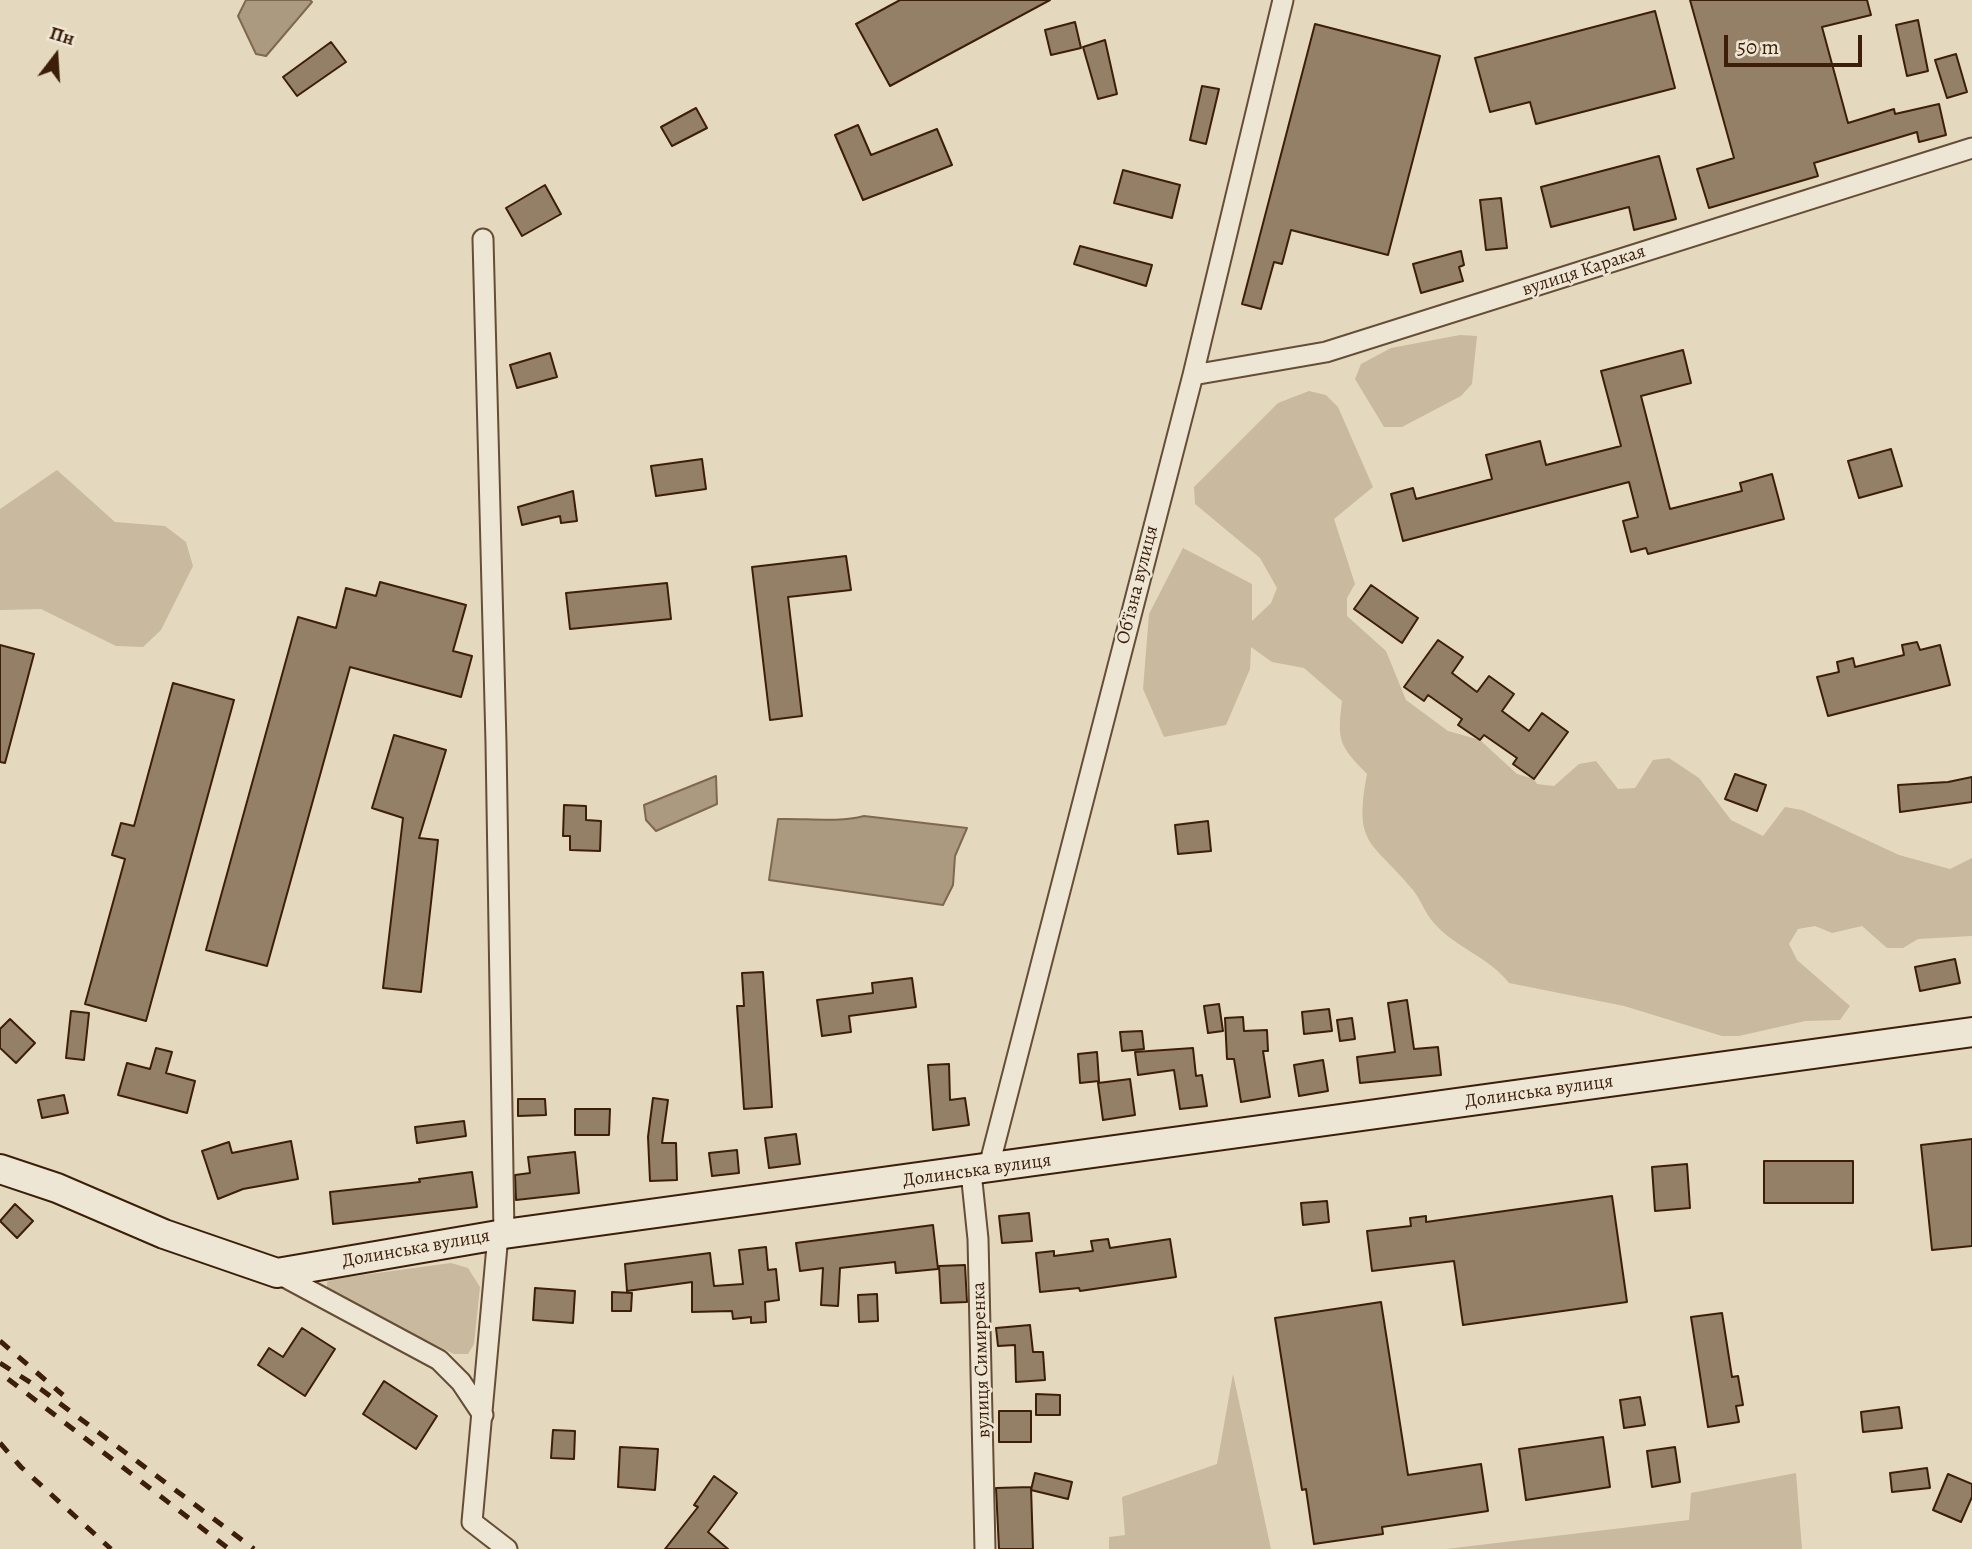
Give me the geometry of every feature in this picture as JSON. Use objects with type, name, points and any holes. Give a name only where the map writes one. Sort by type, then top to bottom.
[{"type":"main road","name":"Долинська вулиця","points":[[0,1169],[57,1188],[164,1234],[277,1273],[501,1235],[1972,1032]]},
{"type":"street","name":"Обʼїзна вулиця","points":[[979,1171],[1192,375],[1283,0]]},
{"type":"street","name":"вулиця Каракая","points":[[1192,375],[1326,352],[1972,148]]},
{"type":"street","points":[[483,239],[496,743],[501,1235],[472,1522],[507,1549]]},
{"type":"street","name":"вулиця Симиренка","points":[[979,1171],[985,1549]]},
{"type":"street","points":[[277,1273],[439,1360],[461,1382],[483,1415]]},
{"type":"shaded area","points":[[246,0],[312,2],[266,56],[256,54],[238,16]]},
{"type":"shaded area","points":[[1460,335],[1477,336],[1472,384],[1461,396],[1402,427],[1384,427],[1355,379],[1361,364],[1391,348]]},
{"type":"shaded area","points":[[1309,391],[1326,395],[1338,407],[1373,487],[1334,519],[1355,584],[1347,598],[1347,616],[1386,651],[1406,700],[1448,731],[1480,740],[1517,774],[1534,779],[1537,784],[1554,786],[1579,764],[1596,761],[1618,789],[1635,788],[1653,760],[1669,758],[1699,778],[1731,820],[1763,836],[1785,807],[1802,810],[1899,855],[1950,869],[1972,858],[1972,936],[1918,939],[1903,948],[1887,948],[1862,926],[1832,933],[1815,926],[1798,929],[1789,944],[1797,960],[1850,1006],[1840,1020],[1805,1021],[1739,1036],[1722,1036],[1624,1006],[1509,983],[1492,966],[1441,931],[1413,890],[1369,841],[1363,816],[1367,774],[1342,742],[1342,701],[1304,668],[1272,662],[1251,647],[1250,669],[1226,725],[1164,737],[1143,689],[1149,614],[1183,548],[1252,584],[1252,621],[1271,603],[1277,588],[1260,558],[1195,504],[1194,487],[1278,403]]},
{"type":"shaded area","points":[[57,470],[115,522],[165,526],[186,542],[193,566],[161,630],[143,647],[116,646],[41,609],[0,610],[0,509]]},
{"type":"shaded area","points":[[716,776],[717,804],[656,831],[646,820],[644,805]]},
{"type":"shaded area","points":[[864,816],[967,828],[955,856],[953,885],[943,905],[769,880],[778,819],[832,820]]},
{"type":"shaded area","points":[[451,1263],[468,1268],[480,1287],[474,1344],[468,1354],[454,1354],[327,1292],[327,1282],[333,1279]]},
{"type":"shaded area","points":[[1233,1374],[1271,1549],[1109,1549],[1109,1537],[1125,1535],[1122,1497],[1217,1464]]},
{"type":"shaded area","points":[[1796,1473],[1802,1549],[1446,1549],[1689,1520],[1691,1493]]},
{"type":"building","points":[[900,0],[1050,0],[890,86],[856,24]]},
{"type":"building","points":[[1690,0],[1867,0],[1871,15],[1822,27],[1848,123],[1894,109],[1895,114],[1939,104],[1946,135],[1919,142],[1917,132],[1814,163],[1818,176],[1709,208],[1697,169],[1734,158]]},
{"type":"building","points":[[1655,11],[1675,88],[1536,124],[1530,102],[1490,112],[1475,58]]},
{"type":"building","points":[[1918,20],[1928,71],[1907,76],[1896,25]]},
{"type":"building","points":[[1075,22],[1081,48],[1051,55],[1045,30]]},
{"type":"building","points":[[1315,24],[1440,56],[1388,255],[1291,230],[1282,264],[1274,262],[1261,309],[1242,304]]},
{"type":"building","points":[[1105,40],[1117,94],[1098,99],[1083,47]]},
{"type":"building","points":[[331,42],[346,62],[297,96],[283,77]]},
{"type":"building","points":[[1956,54],[1967,92],[1947,98],[1935,60]]},
{"type":"building","points":[[1202,86],[1219,89],[1206,144],[1190,140]]},
{"type":"building","points":[[696,108],[707,128],[672,146],[661,127]]},
{"type":"building","points":[[858,125],[871,155],[937,129],[952,165],[863,200],[835,135]]},
{"type":"building","points":[[1659,156],[1676,219],[1634,230],[1629,207],[1551,227],[1541,187]]},
{"type":"building","points":[[1123,170],[1180,185],[1172,218],[1114,203]]},
{"type":"building","points":[[545,185],[561,214],[522,236],[506,208]]},
{"type":"building","points":[[1501,198],[1507,248],[1486,250],[1480,200]]},
{"type":"building","points":[[1080,246],[1152,265],[1146,286],[1074,264]]},
{"type":"building","points":[[1461,251],[1464,265],[1459,267],[1463,281],[1421,293],[1413,264]]},
{"type":"building","points":[[1683,350],[1691,383],[1641,396],[1670,509],[1742,491],[1740,483],[1772,474],[1784,519],[1648,554],[1646,548],[1631,552],[1623,521],[1638,517],[1629,482],[1403,541],[1391,494],[1413,488],[1416,499],[1492,479],[1486,455],[1540,441],[1546,465],[1621,446],[1601,371]]},
{"type":"building","points":[[550,353],[557,377],[517,388],[510,365]]},
{"type":"building","points":[[1891,449],[1902,486],[1859,498],[1848,461]]},
{"type":"building","points":[[702,459],[706,489],[656,496],[651,466]]},
{"type":"building","points":[[573,491],[577,521],[561,523],[560,516],[522,525],[518,507]]},
{"type":"building","points":[[846,556],[851,590],[788,597],[802,716],[770,720],[752,567]]},
{"type":"building","points":[[380,582],[466,605],[453,651],[472,656],[461,697],[350,667],[267,966],[206,950],[298,617],[336,628],[346,588],[376,596]]},
{"type":"building","points":[[667,583],[671,619],[570,629],[566,593]]},
{"type":"building","points":[[1371,585],[1418,618],[1402,643],[1354,609]]},
{"type":"building","points":[[1438,640],[1463,657],[1452,673],[1477,692],[1489,676],[1514,694],[1502,711],[1529,731],[1542,713],[1568,732],[1534,779],[1513,764],[1517,758],[1484,735],[1480,740],[1458,725],[1462,719],[1428,695],[1424,701],[1404,687]]},
{"type":"building","points":[[1917,642],[1920,650],[1940,645],[1950,685],[1828,716],[1817,677],[1839,672],[1837,662],[1853,658],[1855,667],[1904,655],[1902,645]]},
{"type":"building","points":[[0,645],[34,654],[5,763],[0,762]]},
{"type":"building","points":[[173,683],[234,700],[146,1021],[85,1004],[125,859],[112,855],[121,823],[134,826]]},
{"type":"building","points":[[394,735],[446,750],[419,838],[438,840],[421,992],[383,988],[403,818],[372,808]]},
{"type":"building","points":[[1735,774],[1766,785],[1757,811],[1725,799]]},
{"type":"building","points":[[1972,777],[1972,802],[1900,812],[1898,785],[1948,782]]},
{"type":"building","points":[[564,805],[586,806],[586,820],[601,821],[600,851],[570,850],[570,836],[563,836]]},
{"type":"building","points":[[1208,821],[1211,851],[1178,854],[1175,825]]},
{"type":"building","points":[[1955,959],[1960,983],[1920,991],[1915,967]]},
{"type":"building","points":[[763,972],[772,1107],[744,1109],[737,1006],[744,1006],[742,973]]},
{"type":"building","points":[[912,978],[916,1007],[849,1016],[851,1032],[822,1036],[817,1000],[873,993],[872,983]]},
{"type":"building","points":[[1407,1000],[1414,1049],[1438,1047],[1441,1075],[1360,1083],[1357,1057],[1395,1052],[1388,1003]]},
{"type":"building","points":[[1219,1004],[1223,1031],[1208,1033],[1204,1006]]},
{"type":"building","points":[[1329,1009],[1332,1031],[1304,1034],[1302,1012]]},
{"type":"building","points":[[71,1011],[89,1013],[84,1060],[66,1058]]},
{"type":"building","points":[[1243,1017],[1244,1031],[1267,1030],[1268,1051],[1263,1051],[1270,1097],[1241,1102],[1234,1059],[1227,1059],[1225,1018]]},
{"type":"building","points":[[1352,1018],[1355,1039],[1340,1041],[1337,1020]]},
{"type":"building","points":[[10,1019],[35,1043],[16,1063],[0,1048],[0,1029]]},
{"type":"building","points":[[1142,1031],[1144,1049],[1122,1051],[1120,1032]]},
{"type":"building","points":[[156,1048],[172,1052],[166,1073],[195,1081],[187,1113],[118,1095],[127,1063],[150,1069]]},
{"type":"building","points":[[1193,1048],[1196,1076],[1202,1075],[1207,1106],[1180,1109],[1174,1070],[1138,1075],[1135,1052]]},
{"type":"building","points":[[1097,1052],[1099,1081],[1080,1083],[1078,1054]]},
{"type":"building","points":[[1323,1060],[1328,1091],[1299,1096],[1294,1065]]},
{"type":"building","points":[[949,1064],[950,1100],[965,1098],[969,1125],[933,1130],[928,1065]]},
{"type":"building","points":[[1130,1079],[1135,1115],[1103,1120],[1098,1083]]},
{"type":"building","points":[[64,1095],[68,1113],[42,1118],[38,1100]]},
{"type":"building","points":[[653,1098],[668,1100],[662,1143],[676,1143],[677,1180],[650,1181],[648,1137]]},
{"type":"building","points":[[518,1099],[545,1099],[546,1115],[518,1116]]},
{"type":"building","points":[[575,1109],[610,1109],[609,1135],[575,1135]]},
{"type":"building","points":[[464,1121],[466,1136],[417,1143],[415,1127]]},
{"type":"building","points":[[796,1134],[800,1164],[769,1168],[765,1138]]},
{"type":"building","points":[[1972,1139],[1972,1246],[1932,1250],[1921,1145]]},
{"type":"building","points":[[291,1141],[298,1179],[243,1189],[218,1199],[202,1151],[229,1142],[232,1153]]},
{"type":"building","points":[[737,1150],[739,1173],[712,1176],[709,1153]]},
{"type":"building","points":[[575,1152],[579,1193],[516,1200],[515,1175],[530,1173],[528,1157]]},
{"type":"building","points":[[1764,1161],[1853,1161],[1853,1203],[1764,1203]]},
{"type":"building","points":[[1687,1164],[1690,1208],[1655,1211],[1652,1167]]},
{"type":"building","points":[[472,1172],[477,1207],[333,1224],[330,1192],[420,1182],[419,1179]]},
{"type":"building","points":[[1612,1196],[1627,1302],[1463,1325],[1454,1261],[1372,1271],[1367,1231],[1411,1226],[1410,1218],[1426,1216],[1426,1222]]},
{"type":"building","points":[[1327,1201],[1329,1222],[1303,1225],[1301,1203]]},
{"type":"building","points":[[15,1204],[33,1221],[17,1238],[0,1221]]},
{"type":"building","points":[[1029,1213],[1032,1241],[1002,1243],[999,1216]]},
{"type":"building","points":[[933,1225],[938,1269],[896,1273],[895,1262],[840,1268],[838,1306],[821,1305],[823,1268],[800,1271],[796,1243]]},
{"type":"building","points":[[1108,1239],[1110,1248],[1170,1239],[1176,1277],[1080,1291],[1079,1288],[1040,1292],[1036,1253],[1054,1251],[1054,1256],[1093,1251],[1091,1241]]},
{"type":"building","points":[[766,1247],[768,1270],[776,1269],[779,1300],[765,1302],[766,1322],[751,1323],[751,1317],[733,1319],[732,1311],[692,1312],[692,1282],[627,1291],[625,1264],[710,1253],[714,1286],[743,1284],[739,1250]]},
{"type":"building","points":[[965,1265],[967,1302],[941,1303],[939,1266]]},
{"type":"building","points":[[535,1288],[575,1291],[573,1323],[533,1320]]},
{"type":"building","points":[[612,1292],[632,1293],[631,1311],[612,1311]]},
{"type":"building","points":[[877,1294],[878,1321],[859,1322],[858,1295]]},
{"type":"building","points":[[1381,1302],[1408,1475],[1481,1464],[1488,1511],[1382,1527],[1383,1534],[1314,1544],[1306,1489],[1302,1490],[1275,1318]]},
{"type":"building","points":[[1722,1313],[1732,1377],[1738,1376],[1743,1405],[1736,1406],[1739,1422],[1708,1427],[1691,1317]]},
{"type":"building","points":[[1030,1325],[1033,1352],[1043,1352],[1045,1380],[1016,1382],[1015,1345],[998,1346],[996,1328]]},
{"type":"building","points":[[302,1328],[335,1349],[305,1396],[258,1365],[269,1348],[283,1357]]},
{"type":"building","points":[[384,1381],[437,1416],[416,1449],[363,1414]]},
{"type":"building","points":[[1036,1394],[1060,1395],[1060,1415],[1036,1415]]},
{"type":"building","points":[[1640,1397],[1645,1425],[1624,1428],[1620,1400]]},
{"type":"building","points":[[1899,1407],[1902,1428],[1863,1432],[1861,1412]]},
{"type":"building","points":[[999,1411],[1031,1411],[1031,1442],[999,1442]]},
{"type":"building","points":[[553,1430],[575,1431],[574,1459],[551,1458]]},
{"type":"building","points":[[1603,1437],[1610,1487],[1526,1500],[1519,1449]]},
{"type":"building","points":[[620,1447],[658,1449],[655,1490],[618,1487]]},
{"type":"building","points":[[1675,1447],[1680,1482],[1652,1487],[1647,1451]]},
{"type":"building","points":[[1927,1468],[1930,1488],[1892,1492],[1890,1473]]},
{"type":"building","points":[[1035,1473],[1072,1482],[1068,1499],[1031,1490]]},
{"type":"building","points":[[1948,1474],[1972,1484],[1972,1497],[1961,1522],[1933,1510]]},
{"type":"building","points":[[714,1476],[737,1493],[708,1532],[728,1549],[665,1549],[698,1507],[694,1505]]},
{"type":"building","points":[[1031,1487],[1033,1549],[999,1549],[996,1488]]},
{"type":"railway","points":[[0,1341],[63,1395]]},
{"type":"railway","points":[[0,1363],[42,1390],[254,1549]]},
{"type":"railway","points":[[8,1379],[229,1549]]},
{"type":"railway","points":[[0,1443],[21,1467],[111,1549]]}]
